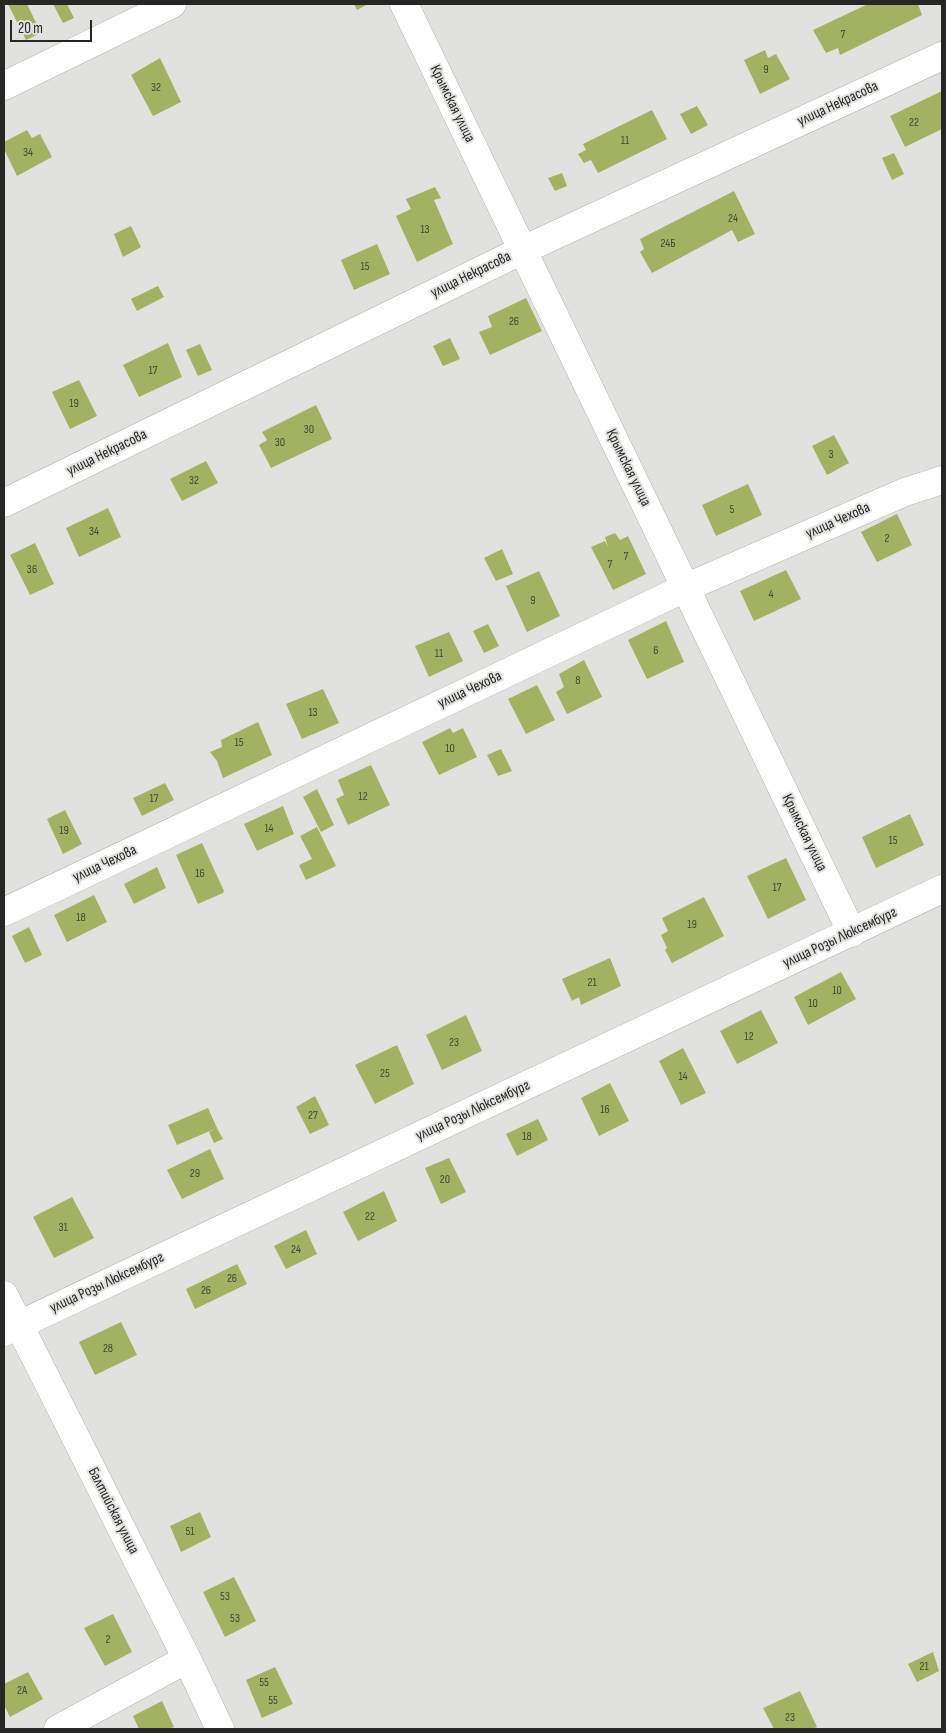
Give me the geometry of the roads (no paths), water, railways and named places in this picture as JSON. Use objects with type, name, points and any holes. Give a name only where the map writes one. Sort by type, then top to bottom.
[{"type":"street","points":[[4,86],[172,4]]},
{"type":"street","name":"Крымская улица","points":[[404,4],[852,933]]},
{"type":"street","name":"улица Некрасова","points":[[4,503],[522,250],[942,56]]},
{"type":"street","name":"улица Чехова","points":[[4,912],[685,588],[906,492],[942,480]]},
{"type":"street","name":"улица Розы Люксембург","points":[[11,1328],[942,890]]},
{"type":"street","name":"Балтийская улица","points":[[4,1295],[11,1328],[187,1659],[220,1729]]},
{"type":"street","points":[[58,1729],[187,1659]]}]
